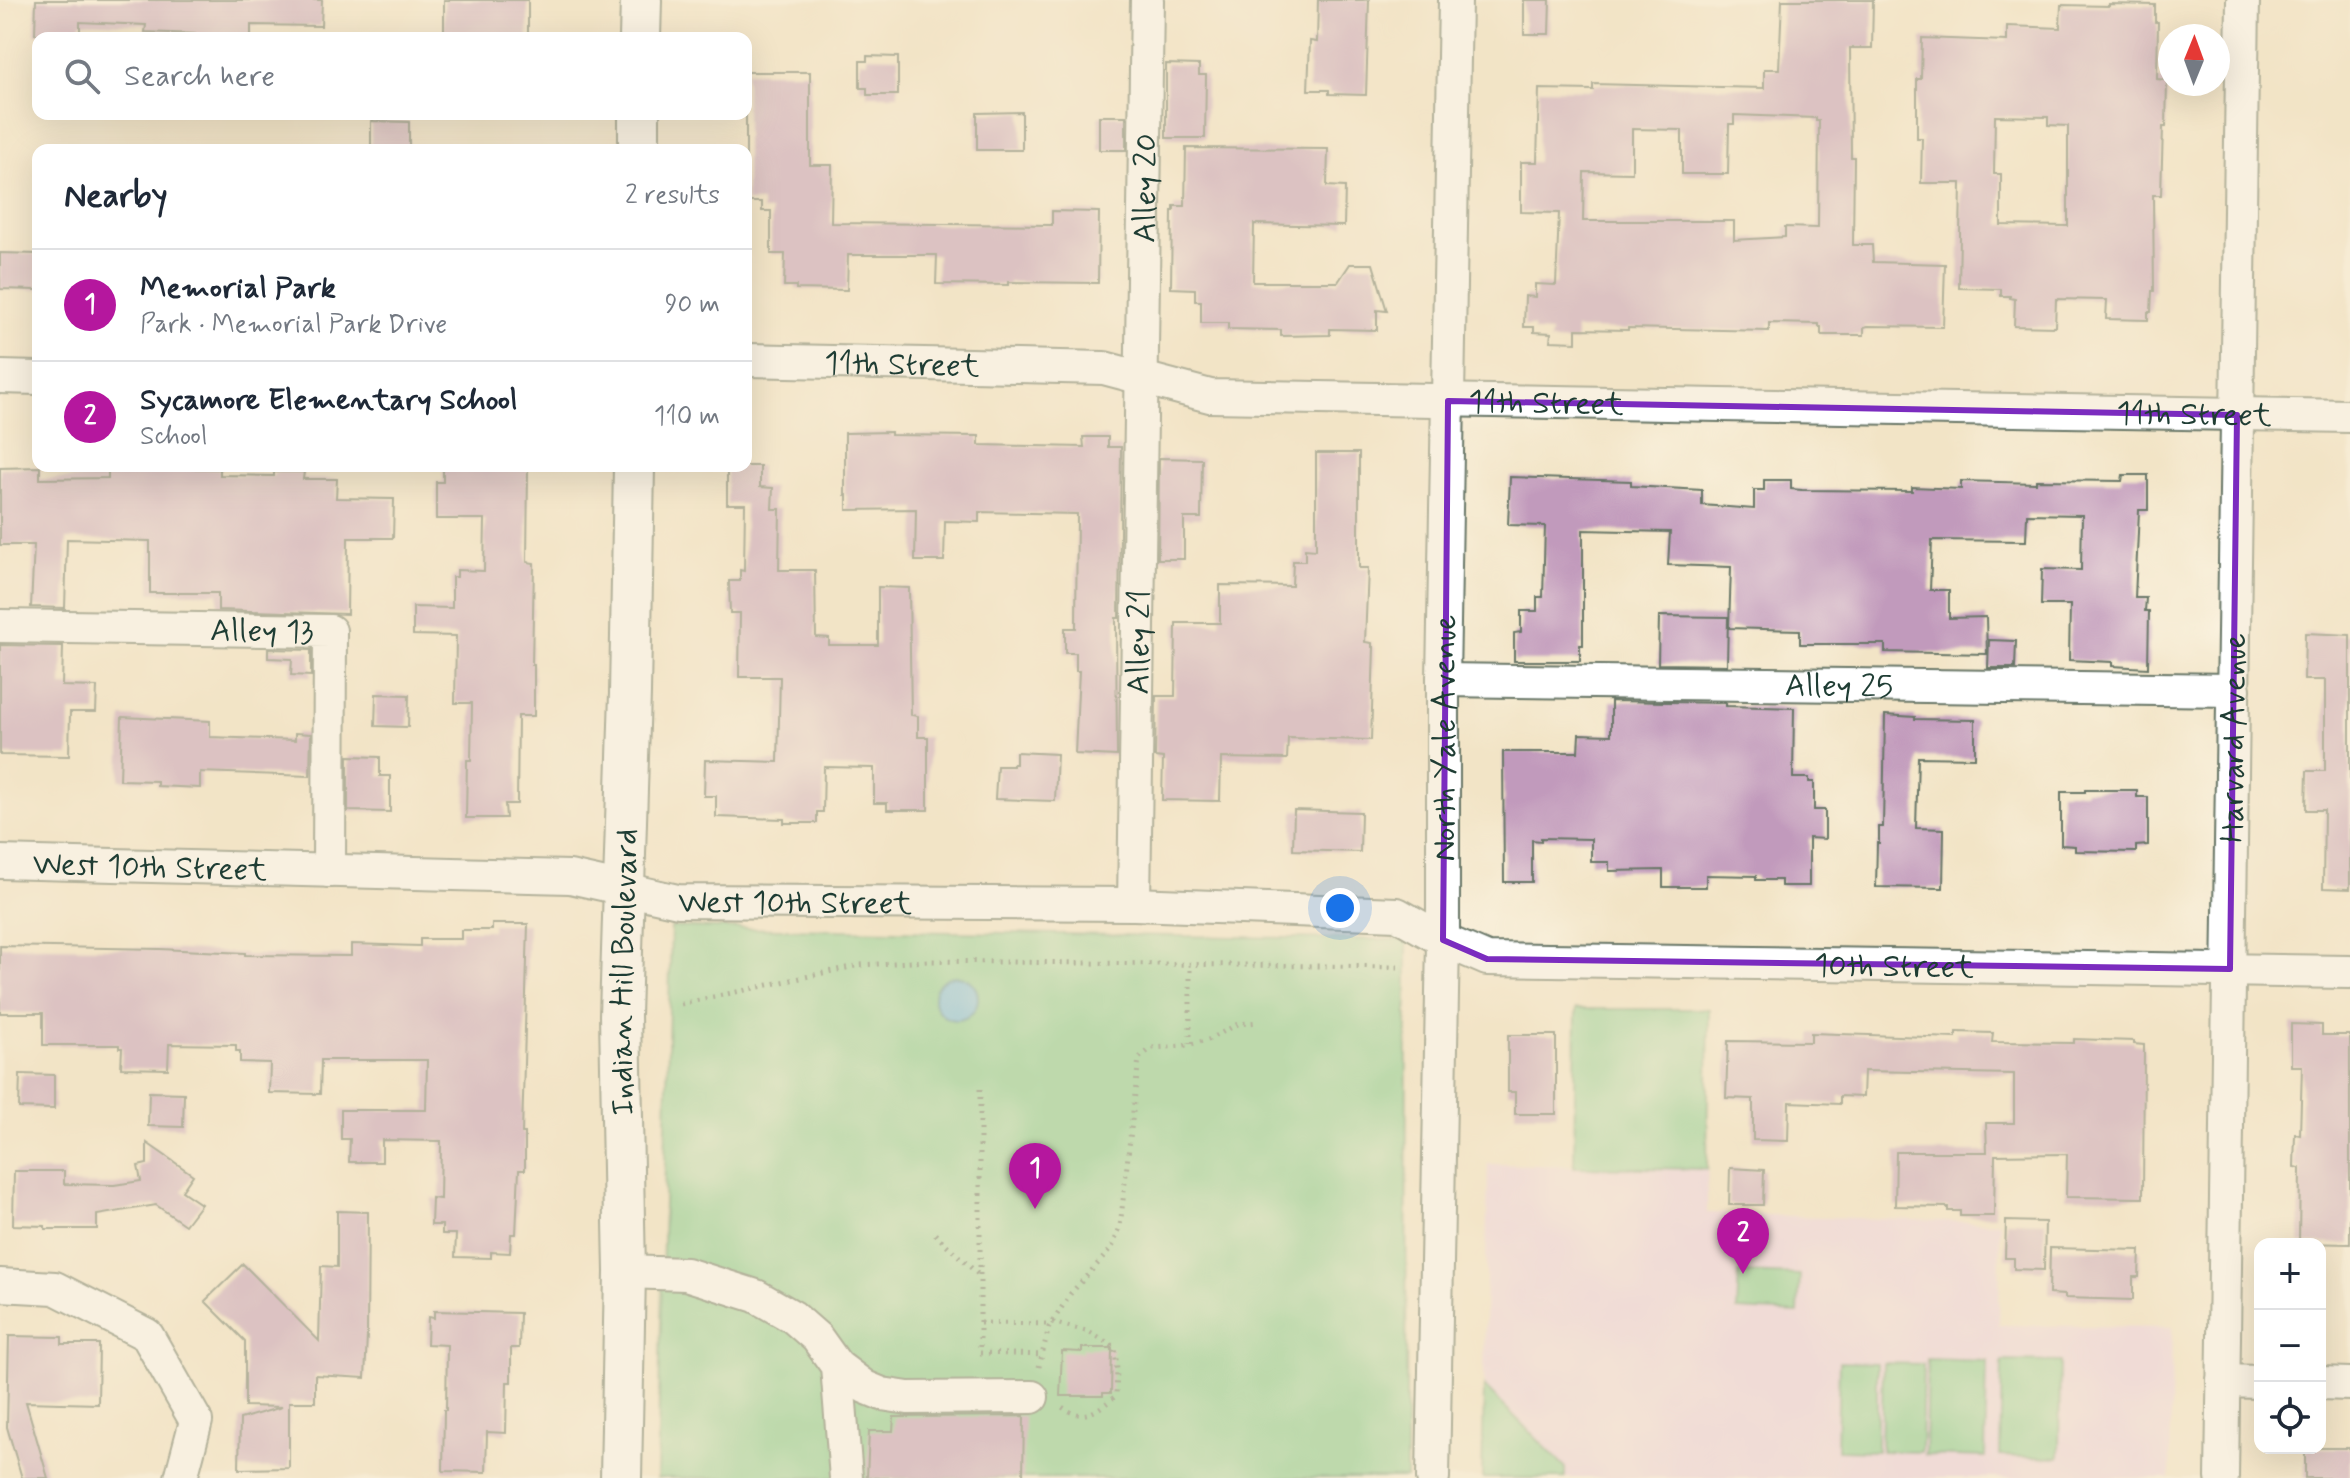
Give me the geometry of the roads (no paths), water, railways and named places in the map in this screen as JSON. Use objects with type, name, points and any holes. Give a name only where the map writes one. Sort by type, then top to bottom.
[{"type":"main road","points":[[640,32],[641,0]]},
{"type":"main road","points":[[639,120],[639,144]]},
{"type":"main road","name":"Indian Hill Boulevard","points":[[621,1478],[625,1272],[620,1015],[634,472]]},
{"type":"street","name":"Alley 20","points":[[1143,378],[1147,0]]},
{"type":"street","name":"North Yale Avenue","points":[[1433,1478],[1455,0]]},
{"type":"street","name":"Harvard Avenue","points":[[2222,1478],[2243,0]]},
{"type":"street","name":"11th Street","points":[[752,360],[1104,368],[1210,396],[2350,416]]},
{"type":"street","points":[[0,377],[32,378]]},
{"type":"street","name":"Alley 21","points":[[1134,904],[1143,378]]},
{"type":"street","name":"Alley 13","points":[[0,626],[330,631],[329,871]]},
{"type":"street","name":"Alley 25","points":[[1443,680],[2234,690]]},
{"type":"street","name":"West 10th Street","points":[[0,862],[570,877],[678,901],[1134,904],[1397,914],[1443,940]]},
{"type":"street","name":"10th Street","points":[[1443,940],[1487,959],[2350,972]]},
{"type":"street","points":[[625,1272],[686,1274],[756,1296],[793,1317],[817,1338],[837,1366],[865,1387],[882,1394],[908,1398],[1032,1397]]},
{"type":"street","points":[[0,1285],[55,1288],[147,1335],[196,1421],[181,1478]]},
{"type":"street","points":[[837,1366],[846,1478]]},
{"type":"street","points":[[2223,1381],[2254,1382]]},
{"type":"street","points":[[2326,1383],[2350,1384]]},
{"type":"water","points":[[956,976],[972,982],[978,998],[972,1014],[956,1020],[940,1014],[934,998],[940,982]]},
{"type":"place","name":"Memorial Park","points":[[1035,1209]]},
{"type":"place","name":"Sycamore Elementary School","points":[[1743,1274]]}]
